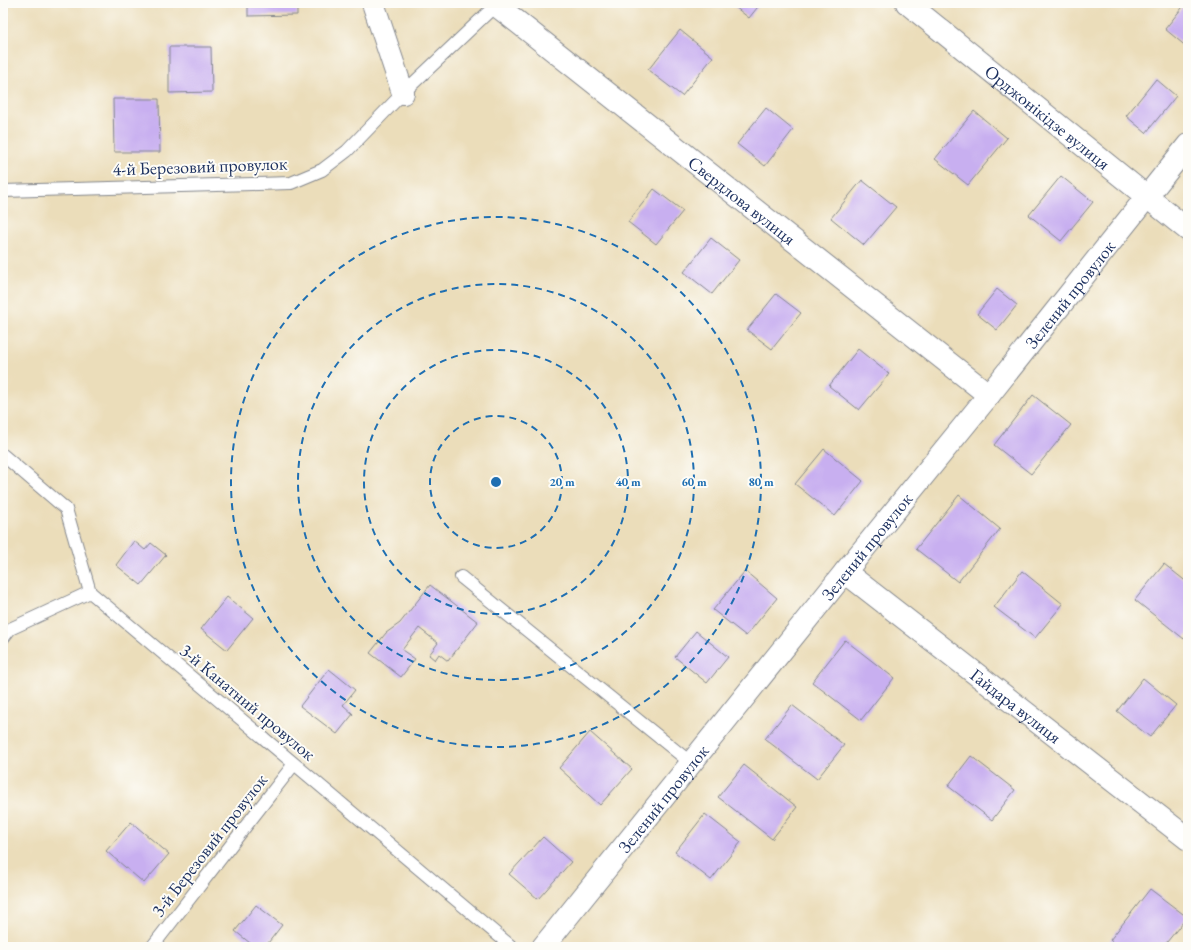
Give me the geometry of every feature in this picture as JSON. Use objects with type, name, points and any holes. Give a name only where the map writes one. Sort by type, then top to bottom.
[{"type":"street","points":[[373,3],[403,93]]},
{"type":"street","name":"Орджонікідзе вулиця","points":[[908,3],[1188,230]]},
{"type":"street","name":"Свердлова вулиця","points":[[497,4],[989,395]]},
{"type":"street","name":"Зелений провулок","points":[[543,947],[989,395],[1188,145]]},
{"type":"street","name":"Гайдара вулиця","points":[[845,572],[1188,839]]},
{"type":"lane","name":"4-й Березовий провулок","points":[[3,191],[291,183],[322,170],[347,151],[403,93],[497,4]]},
{"type":"lane","points":[[3,455],[66,509],[90,592],[10,629],[3,638]]},
{"type":"lane","points":[[461,577],[691,763]]},
{"type":"lane","name":"3-й Канатний провулок","points":[[90,592],[512,947]]},
{"type":"lane","name":"3-й Березовий провулок","points":[[152,947],[294,764]]},
{"type":"building","points":[[248,3],[297,3],[297,15],[248,16]]},
{"type":"building","points":[[730,3],[761,3],[749,18]]},
{"type":"building","points":[[1186,3],[1188,3],[1188,48],[1165,29]]},
{"type":"building","points":[[680,30],[713,57],[682,96],[648,70]]},
{"type":"building","points":[[169,47],[211,47],[212,92],[169,93]]},
{"type":"building","points":[[1156,79],[1176,96],[1146,133],[1126,116]]},
{"type":"building","points":[[113,99],[159,99],[160,152],[114,152]]},
{"type":"building","points":[[766,108],[793,130],[765,166],[737,144]]},
{"type":"building","points":[[974,111],[1007,138],[968,185],[935,159]]},
{"type":"building","points":[[1061,176],[1093,202],[1061,241],[1029,215]]},
{"type":"building","points":[[862,180],[896,207],[864,245],[831,218]]},
{"type":"building","points":[[654,189],[683,211],[656,244],[628,222]]},
{"type":"building","points":[[711,238],[739,260],[712,294],[684,272]]},
{"type":"building","points":[[997,289],[1017,305],[997,330],[977,314]]},
{"type":"building","points":[[776,294],[801,313],[772,349],[747,330]]},
{"type":"building","points":[[858,349],[889,374],[859,410],[829,386]]},
{"type":"building","points":[[1033,395],[1071,425],[1031,474],[994,445]]},
{"type":"building","points":[[824,449],[863,481],[835,516],[795,484]]},
{"type":"building","points":[[959,495],[1000,529],[958,582],[916,549]]},
{"type":"building","points":[[134,541],[145,550],[151,543],[166,555],[141,585],[116,565]]},
{"type":"building","points":[[1164,564],[1188,583],[1188,634],[1184,639],[1135,600]]},
{"type":"building","points":[[745,571],[777,598],[746,636],[713,610]]},
{"type":"building","points":[[1022,571],[1063,604],[1035,638],[994,607]]},
{"type":"building","points":[[430,585],[478,622],[448,661],[439,654],[435,660],[429,655],[438,643],[419,628],[402,650],[415,659],[401,677],[370,653],[386,633],[400,623]]},
{"type":"building","points":[[227,597],[253,618],[227,650],[201,629]]},
{"type":"building","points":[[696,631],[728,657],[707,683],[675,657]]},
{"type":"building","points":[[845,640],[894,678],[861,720],[812,682]]},
{"type":"building","points":[[329,669],[355,690],[343,705],[353,714],[337,734],[300,706]]},
{"type":"building","points":[[1143,678],[1176,705],[1150,737],[1117,711]]},
{"type":"building","points":[[792,705],[844,745],[817,779],[765,739]]},
{"type":"building","points":[[590,732],[632,769],[600,805],[559,768]]},
{"type":"building","points":[[971,756],[1015,790],[992,820],[948,786]]},
{"type":"building","points":[[744,765],[797,807],[772,839],[718,797]]},
{"type":"building","points":[[705,814],[741,842],[711,880],[675,852]]},
{"type":"building","points":[[131,822],[169,854],[144,883],[106,851]]},
{"type":"building","points":[[543,837],[571,862],[538,899],[509,874]]},
{"type":"building","points":[[1150,889],[1187,917],[1163,947],[1118,947],[1110,940]]},
{"type":"building","points":[[256,905],[282,925],[265,947],[255,947],[235,931]]}]
